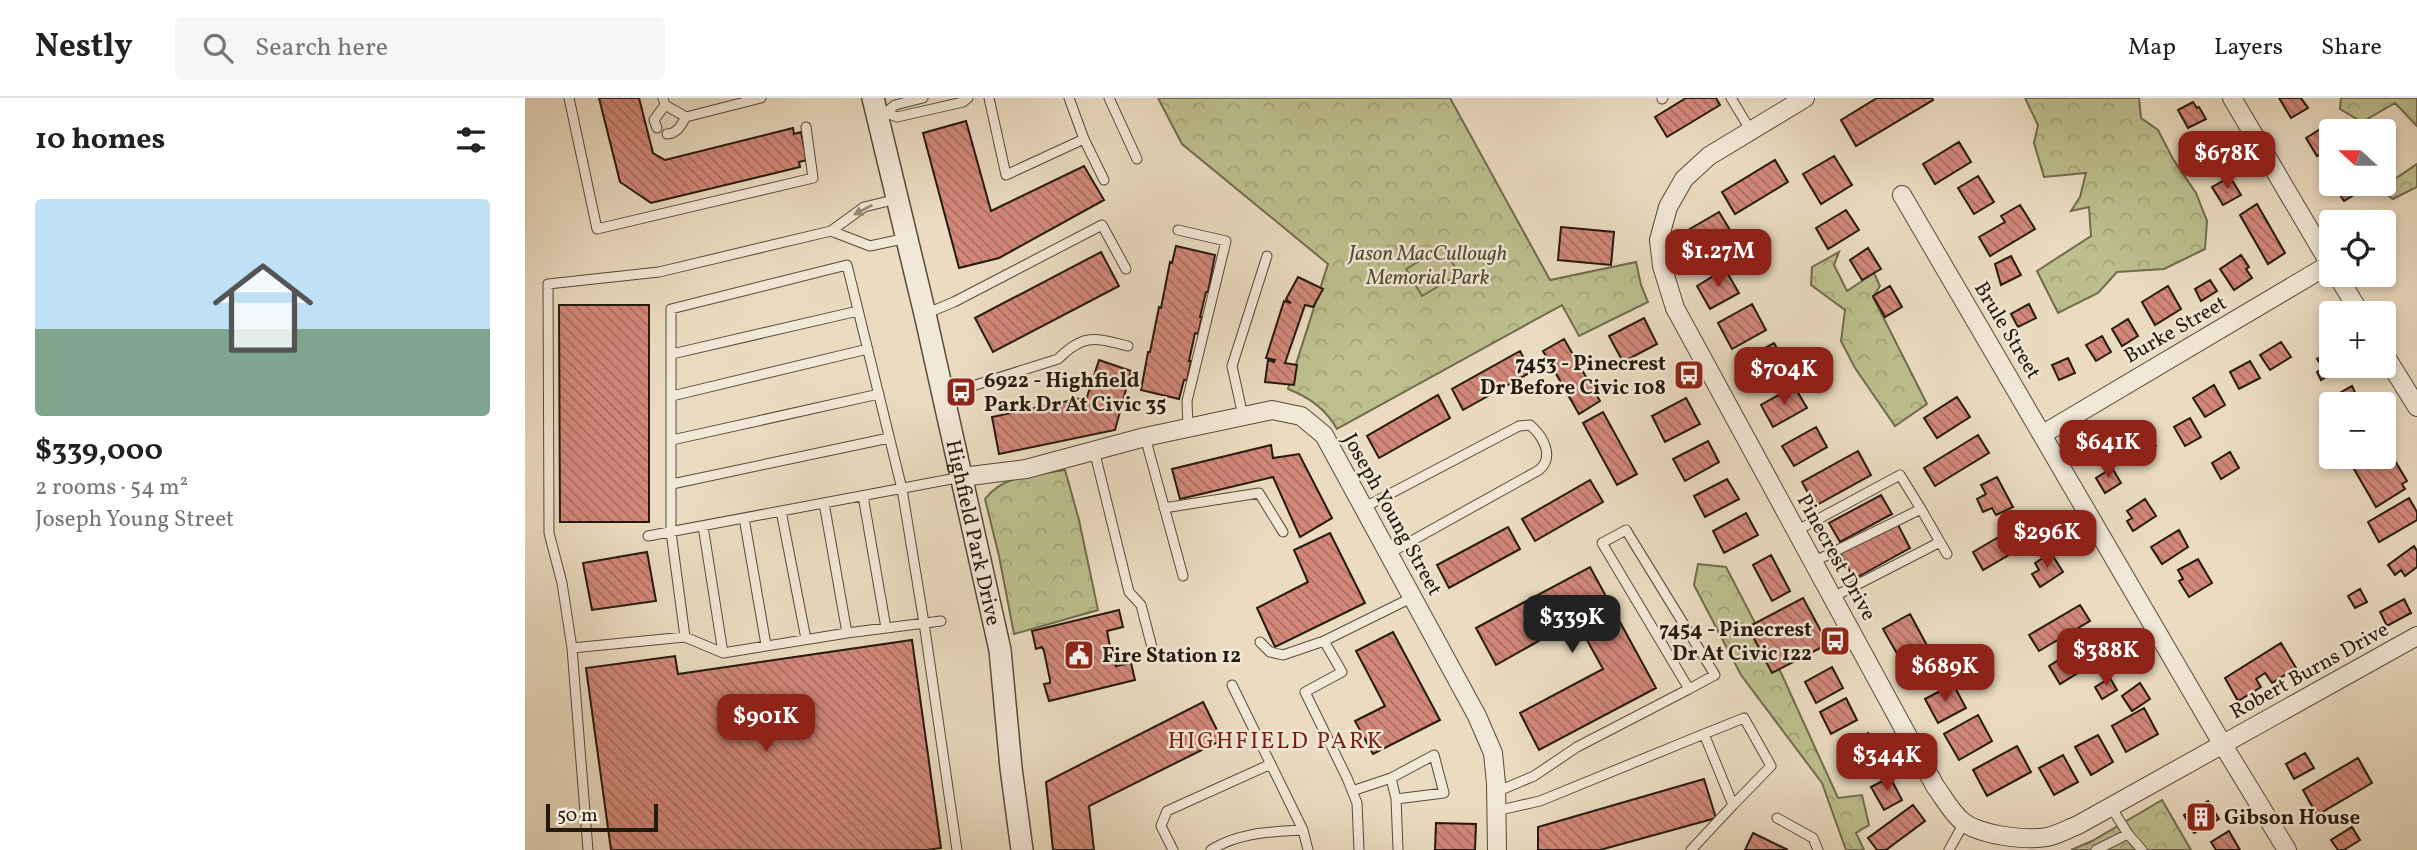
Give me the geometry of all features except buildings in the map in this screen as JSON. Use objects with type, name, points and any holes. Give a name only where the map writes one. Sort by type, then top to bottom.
[{"type":"street","name":"Pinecrest Drive","points":[[1805,98],[1709,156],[1685,179],[1668,207],[1659,240],[1662,266],[1675,308],[1935,786],[1964,823]]},
{"type":"street","points":[[2232,98],[2319,245]]},
{"type":"street","name":"Highfield Park Drive","points":[[879,109],[1000,650],[1022,850]]},
{"type":"street","name":"Brule Street","points":[[1902,195],[2287,850]]},
{"type":"street","name":"Burke Street","points":[[2043,434],[2319,272]]},
{"type":"street","points":[[2396,373],[2417,407]]},
{"type":"street","name":"Joseph Young Street","points":[[962,477],[1025,469],[1145,437],[1262,411],[1282,411],[1310,421],[1324,435],[1477,716],[1493,753],[1497,850]]},
{"type":"street","name":"Robert Burns Drive","points":[[2223,745],[2417,636]]},
{"type":"street","points":[[1964,823],[2000,834],[2050,843],[2223,745]]},
{"type":"lane","points":[[569,98],[597,229],[814,177],[806,127]]},
{"type":"lane","points":[[667,134],[678,130],[686,117],[761,98]]},
{"type":"lane","points":[[879,109],[923,98]]},
{"type":"lane","points":[[879,109],[897,117],[963,102],[968,98]]},
{"type":"lane","points":[[989,98],[1006,175],[1084,139]]},
{"type":"lane","points":[[1069,98],[1084,139],[1104,180]]},
{"type":"lane","points":[[1109,98],[1137,159]]},
{"type":"lane","points":[[1731,98],[1751,131]]},
{"type":"lane","points":[[657,128],[654,120],[664,101],[686,117]]},
{"type":"lane","points":[[588,850],[572,648],[562,583],[549,533],[548,284],[659,272],[831,231],[864,207],[899,199]]},
{"type":"lane","points":[[926,314],[1102,225],[1126,269]]},
{"type":"lane","points":[[1178,230],[1226,241],[1187,401],[1188,428]]},
{"type":"lane","points":[[831,231],[870,246],[908,238]]},
{"type":"lane","points":[[1243,416],[1232,366],[1267,256]]},
{"type":"lane","points":[[685,636],[671,532],[671,309],[847,265],[902,489],[957,850]]},
{"type":"lane","points":[[671,354],[858,311]]},
{"type":"lane","points":[[944,395],[1058,359],[1067,350],[1085,340],[1094,338],[1128,345]]},
{"type":"lane","points":[[672,396],[867,349]]},
{"type":"lane","points":[[672,440],[879,394]]},
{"type":"lane","points":[[1363,508],[1519,426],[1530,425],[1540,437],[1548,461],[1539,470],[1388,554]]},
{"type":"lane","points":[[1145,437],[1183,576]]},
{"type":"lane","points":[[672,484],[889,438]]},
{"type":"lane","points":[[1094,450],[1129,592],[1141,605],[1154,655]]},
{"type":"lane","points":[[1796,531],[1900,475],[1947,554]]},
{"type":"lane","points":[[648,536],[962,477]]},
{"type":"lane","points":[[1164,508],[1259,493],[1283,532]]},
{"type":"lane","points":[[863,496],[886,628]]},
{"type":"lane","points":[[824,503],[847,633]]},
{"type":"lane","points":[[1813,562],[1921,509]]},
{"type":"lane","points":[[781,511],[806,639]]},
{"type":"lane","points":[[744,518],[766,645]]},
{"type":"lane","points":[[703,526],[723,653]]},
{"type":"lane","points":[[1496,792],[1534,776],[1577,747],[1689,689],[1715,675],[1626,530],[1602,543],[1689,689]]},
{"type":"lane","points":[[1833,597],[1940,542]]},
{"type":"lane","points":[[1260,642],[1270,652],[1283,655],[1325,641],[1413,597]]},
{"type":"lane","points":[[572,648],[685,636],[723,653],[941,621]]},
{"type":"lane","points":[[1325,641],[1342,672],[1305,692],[1357,803],[1359,850]]},
{"type":"lane","points":[[1232,685],[1303,830],[1308,850]]},
{"type":"lane","points":[[1496,811],[1540,801],[1744,718],[1771,766],[1691,850]]},
{"type":"lane","points":[[1704,734],[1733,806]]},
{"type":"lane","points":[[1352,791],[1391,778],[1434,755],[1444,793],[1396,799]]},
{"type":"lane","points":[[1173,850],[1161,826],[1167,811],[1271,764]]},
{"type":"lane","points":[[1391,778],[1396,799],[1398,849]]},
{"type":"lane","points":[[2111,807],[2142,850]]},
{"type":"lane","points":[[1777,818],[1812,838],[1818,850]]},
{"type":"lane","points":[[1949,850],[1964,823]]},
{"type":"lane","points":[[1211,850],[1219,844],[1253,833],[1303,830]]},
{"type":"lane","points":[[2096,850],[2128,834]]},
{"type":"green space","name":"Jason MacCullough Memorial Park","points":[[1158,98],[1450,98],[1550,280],[1636,262],[1648,302],[1579,336],[1562,305],[1337,429],[1328,415],[1316,404],[1288,389],[1328,264],[1182,144]]},
{"type":"green space","points":[[2025,98],[2139,98],[2141,118],[2158,130],[2173,159],[2196,193],[2207,221],[2205,249],[2164,269],[2117,272],[2098,293],[2058,313],[2037,271],[2091,236],[2089,207],[2071,211],[2080,197],[2086,173],[2044,177],[2034,143],[2038,125]]},
{"type":"green space","points":[[2341,98],[2417,98],[2417,126],[2395,103],[2367,119],[2357,119],[2340,109]]},
{"type":"green space","points":[[2417,164],[2417,187],[2393,199],[2389,196],[2396,196],[2396,178]]},
{"type":"green space","points":[[1443,247],[1459,274],[1422,296],[1406,269]]},
{"type":"green space","points":[[1839,252],[1834,265],[1847,291],[1874,273],[1880,286],[1873,297],[1927,404],[1895,426],[1855,368],[1841,341],[1845,310],[1811,285],[1812,267]]},
{"type":"green space","points":[[1065,470],[1079,520],[1098,610],[1014,634],[985,499],[1011,480]]},
{"type":"green space","points":[[1698,564],[1726,567],[1782,675],[1838,798],[1862,795],[1869,825],[1856,833],[1864,850],[1846,850],[1822,783],[1741,675],[1694,585]]},
{"type":"green space","points":[[2162,800],[2191,850],[2071,850],[2092,841]]},
{"type":"place","name":"7453 - Pinecrest Dr Before Civic 108","points":[[1689,375]]},
{"type":"place","name":"6922 - Highfield Park Dr At Civic 35","points":[[961,392]]},
{"type":"place","name":"7454 - Pinecrest Dr At Civic 122","points":[[1835,641]]},
{"type":"place","name":"Fire Station 12","points":[[1079,655]]},
{"type":"place","name":"Gibson House","points":[[2201,817]]},
{"type":"district","name":"HIGHFIELD PARK","points":[[1276,740]]}]
